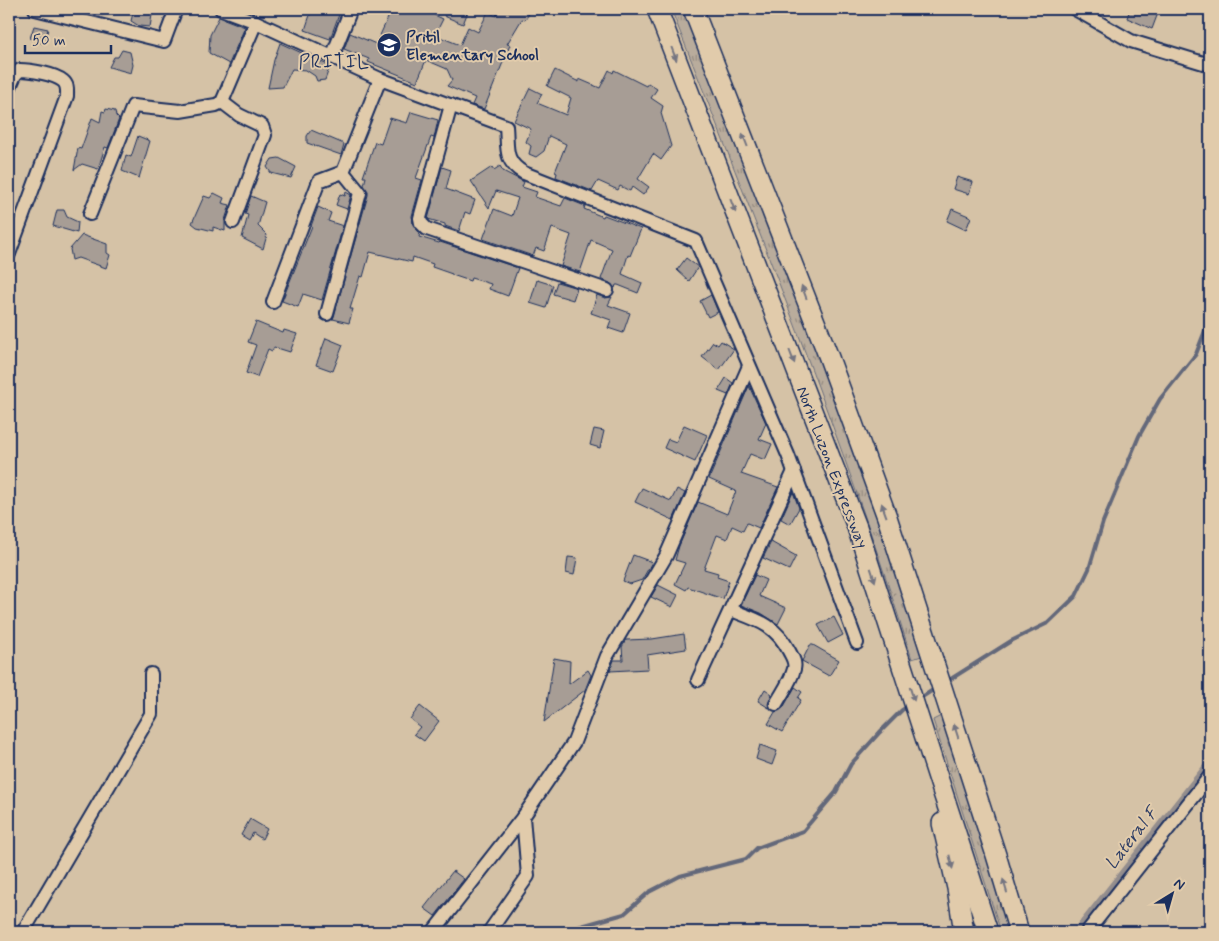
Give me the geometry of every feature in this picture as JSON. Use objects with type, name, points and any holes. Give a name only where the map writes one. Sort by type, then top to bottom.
[{"type":"highway","name":"North Luzon Expressway","points":[[657,9],[858,527],[988,932]]},
{"type":"highway","name":"North Luzon Expressway","points":[[693,9],[828,355],[887,517],[1019,932]]},
{"type":"highway","points":[[921,723],[929,768],[957,888],[964,932]]},
{"type":"street","points":[[35,9],[164,41],[176,9]]},
{"type":"street","points":[[221,9],[256,22],[380,79],[506,126],[509,159],[514,168],[696,241],[794,471],[857,643]]},
{"type":"street","points":[[332,57],[350,9]]},
{"type":"street","points":[[1074,9],[1131,42],[1210,65]]},
{"type":"street","points":[[90,214],[133,106],[180,111],[216,105],[222,102],[256,22]]},
{"type":"street","points":[[9,89],[15,75],[20,70],[30,70],[62,80],[67,86],[67,96],[9,254]]},
{"type":"street","points":[[273,302],[319,181],[343,172],[380,79]]},
{"type":"street","points":[[222,102],[239,114],[262,126],[265,135],[233,222]]},
{"type":"street","points":[[451,105],[420,218],[421,223],[428,229],[607,290]]},
{"type":"street","points":[[326,314],[360,193],[343,172]]},
{"type":"street","points":[[433,932],[523,817],[574,742],[607,656],[666,556],[749,366]]},
{"type":"street","points":[[698,680],[794,471]]},
{"type":"street","points":[[731,610],[760,620],[775,630],[784,642],[794,662],[794,669],[776,704]]},
{"type":"street","points":[[24,932],[151,714],[150,674]]},
{"type":"street","points":[[1087,932],[1210,776]]},
{"type":"street","points":[[489,932],[528,876],[523,817]]},
{"type":"green space","points":[[671,9],[685,9],[852,439],[925,655],[912,659],[857,494],[798,332]]},
{"type":"green space","points":[[943,715],[1014,932],[1001,932],[933,720]]},
{"type":"building","points":[[134,9],[153,9],[150,27],[139,26],[131,21]]},
{"type":"building","points":[[312,9],[341,9],[330,39],[305,30]]},
{"type":"building","points":[[392,9],[422,9],[443,19],[435,35],[460,45],[468,27],[478,32],[488,12],[496,16],[499,9],[532,9],[525,20],[522,19],[507,44],[510,45],[484,109],[472,105],[475,98],[447,86],[452,80],[447,69],[426,60],[417,82],[368,62],[369,59],[344,49],[350,33],[376,44]]},
{"type":"building","points":[[447,9],[469,9],[463,24],[444,16]]},
{"type":"building","points":[[1130,9],[1149,9],[1158,13],[1152,29],[1127,18]]},
{"type":"building","points":[[219,17],[245,27],[229,64],[209,53],[210,35]]},
{"type":"building","points":[[34,26],[48,29],[44,44],[30,38]]},
{"type":"building","points":[[280,43],[330,66],[325,80],[317,81],[315,76],[306,70],[292,69],[283,87],[268,88]]},
{"type":"building","points":[[122,50],[130,52],[133,65],[131,73],[109,67],[114,57],[118,57]]},
{"type":"building","points":[[555,70],[579,82],[579,79],[600,88],[609,70],[613,73],[614,70],[646,86],[648,83],[657,89],[651,98],[663,106],[661,113],[671,146],[661,160],[653,154],[638,179],[649,187],[643,195],[632,187],[630,191],[620,186],[618,190],[598,181],[592,191],[556,177],[557,173],[555,172],[566,144],[549,136],[544,151],[536,157],[529,154],[531,146],[526,142],[531,129],[514,121],[530,88],[542,94],[537,103],[566,115],[571,98],[547,86]]},
{"type":"building","points":[[106,109],[115,111],[119,119],[108,148],[105,147],[98,169],[82,164],[74,170],[78,148],[81,149],[92,118],[100,122],[102,111],[105,112]]},
{"type":"building","points":[[411,112],[438,120],[434,138],[431,137],[416,178],[422,180],[412,216],[413,225],[420,233],[419,237],[440,242],[518,268],[508,296],[489,289],[491,284],[471,278],[470,281],[452,275],[432,267],[433,264],[413,257],[412,262],[370,252],[363,277],[360,276],[350,309],[353,309],[349,323],[333,319],[368,195],[364,185],[366,177],[363,177],[375,142],[381,144],[390,118],[407,123]]},
{"type":"building","points":[[311,130],[344,144],[341,155],[307,143],[307,136]]},
{"type":"building","points":[[138,136],[150,141],[139,178],[122,171],[126,155],[131,157]]},
{"type":"building","points":[[279,158],[296,167],[291,178],[271,173],[267,167],[272,159]]},
{"type":"building","points":[[500,166],[503,171],[524,182],[522,187],[537,192],[535,197],[561,206],[565,198],[585,206],[584,209],[603,217],[604,215],[641,229],[630,256],[628,255],[622,274],[642,283],[638,293],[618,285],[615,288],[610,283],[601,279],[612,249],[591,240],[580,272],[561,266],[571,235],[552,228],[544,251],[536,248],[533,256],[483,239],[494,209],[512,216],[518,198],[496,191],[489,208],[471,181],[492,167],[494,170]]},
{"type":"building","points":[[442,167],[451,170],[446,189],[475,200],[470,214],[465,212],[459,231],[428,219]]},
{"type":"building","points":[[957,177],[973,182],[969,194],[953,189]]},
{"type":"building","points":[[346,192],[351,195],[347,209],[336,205],[340,194],[345,196]]},
{"type":"building","points":[[214,193],[224,198],[222,203],[230,205],[225,220],[225,231],[213,227],[213,231],[197,227],[192,223],[204,196],[210,198]]},
{"type":"building","points":[[251,196],[265,202],[258,226],[267,235],[263,249],[242,238],[248,215],[245,214]]},
{"type":"building","points":[[318,207],[331,213],[328,221],[343,226],[322,300],[303,294],[298,307],[282,301]]},
{"type":"building","points":[[952,209],[971,217],[966,230],[947,221]]},
{"type":"building","points":[[57,210],[64,210],[67,217],[78,222],[77,233],[53,226]]},
{"type":"building","points":[[82,235],[107,244],[107,253],[110,255],[106,268],[78,258],[72,260],[70,249]]},
{"type":"building","points":[[686,258],[698,267],[689,281],[677,270]]},
{"type":"building","points":[[537,280],[553,285],[546,308],[530,303]]},
{"type":"building","points":[[557,282],[577,288],[573,300],[553,294]]},
{"type":"building","points":[[597,295],[605,298],[612,297],[608,305],[630,313],[623,333],[608,328],[611,320],[591,313]]},
{"type":"building","points":[[711,295],[718,312],[708,317],[700,301]]},
{"type":"building","points":[[256,322],[283,333],[284,330],[297,334],[290,352],[274,347],[272,351],[268,349],[257,377],[246,373],[256,345],[248,342]]},
{"type":"building","points":[[326,338],[343,345],[333,371],[316,365]]},
{"type":"building","points":[[721,341],[734,349],[719,370],[702,357],[713,342],[718,345]]},
{"type":"building","points":[[726,378],[733,383],[728,395],[718,391]]},
{"type":"building","points":[[749,386],[766,423],[759,439],[772,444],[765,460],[750,454],[741,474],[778,487],[759,528],[747,523],[743,531],[732,526],[727,539],[717,535],[704,569],[718,573],[717,577],[729,581],[723,599],[688,587],[686,590],[675,584],[685,563],[675,560],[698,502],[727,514],[736,491],[709,479]]},
{"type":"building","points":[[684,425],[707,435],[695,462],[664,448],[668,439],[676,442]]},
{"type":"building","points":[[594,429],[604,431],[600,448],[590,445]]},
{"type":"building","points":[[642,488],[671,501],[677,489],[685,493],[673,520],[635,502]]},
{"type":"building","points":[[793,492],[799,508],[790,524],[781,519]]},
{"type":"building","points":[[771,542],[796,556],[789,570],[763,558]]},
{"type":"building","points":[[633,555],[652,562],[642,580],[630,584],[623,581]]},
{"type":"building","points":[[568,557],[577,558],[574,575],[566,573]]},
{"type":"building","points":[[755,575],[766,580],[759,596],[786,608],[778,624],[761,613],[741,605]]},
{"type":"building","points":[[658,585],[678,595],[672,607],[651,597]]},
{"type":"building","points":[[834,617],[843,635],[828,643],[818,625]]},
{"type":"building","points":[[684,634],[686,649],[647,655],[648,669],[610,671],[614,660],[623,660],[622,647],[626,640],[652,639]]},
{"type":"building","points":[[810,645],[839,660],[829,676],[802,661]]},
{"type":"building","points":[[554,658],[570,661],[569,684],[588,670],[591,675],[585,690],[544,722]]},
{"type":"building","points":[[795,687],[802,692],[798,698],[801,700],[782,732],[768,724],[775,712],[783,708]]},
{"type":"building","points":[[765,689],[772,694],[768,704],[769,708],[758,701]]},
{"type":"building","points":[[420,706],[439,721],[424,741],[414,734],[420,727],[410,719]]},
{"type":"building","points":[[760,745],[777,751],[772,765],[756,759]]},
{"type":"building","points":[[250,819],[267,829],[262,839],[253,833],[249,840],[241,835]]},
{"type":"building","points":[[453,871],[464,879],[435,916],[424,908]]},
{"type":"waterway","points":[[1206,9],[1210,11]]},
{"type":"waterway","points":[[946,682],[1011,641],[1048,623],[1076,596],[1089,569],[1103,522],[1139,436],[1160,399],[1196,354],[1210,318]]},
{"type":"waterway","points":[[919,699],[936,688]]},
{"type":"waterway","points":[[560,932],[624,914],[649,892],[680,876],[746,859],[757,848],[803,831],[836,792],[851,764],[880,732],[902,710],[909,706]]},
{"type":"waterway","name":"Lateral F","points":[[1079,932],[1210,766]]},
{"type":"place","name":"Pritil Elementary School","points":[[389,45]]},
{"type":"district","name":"PRITIL","points":[[334,61]]}]
